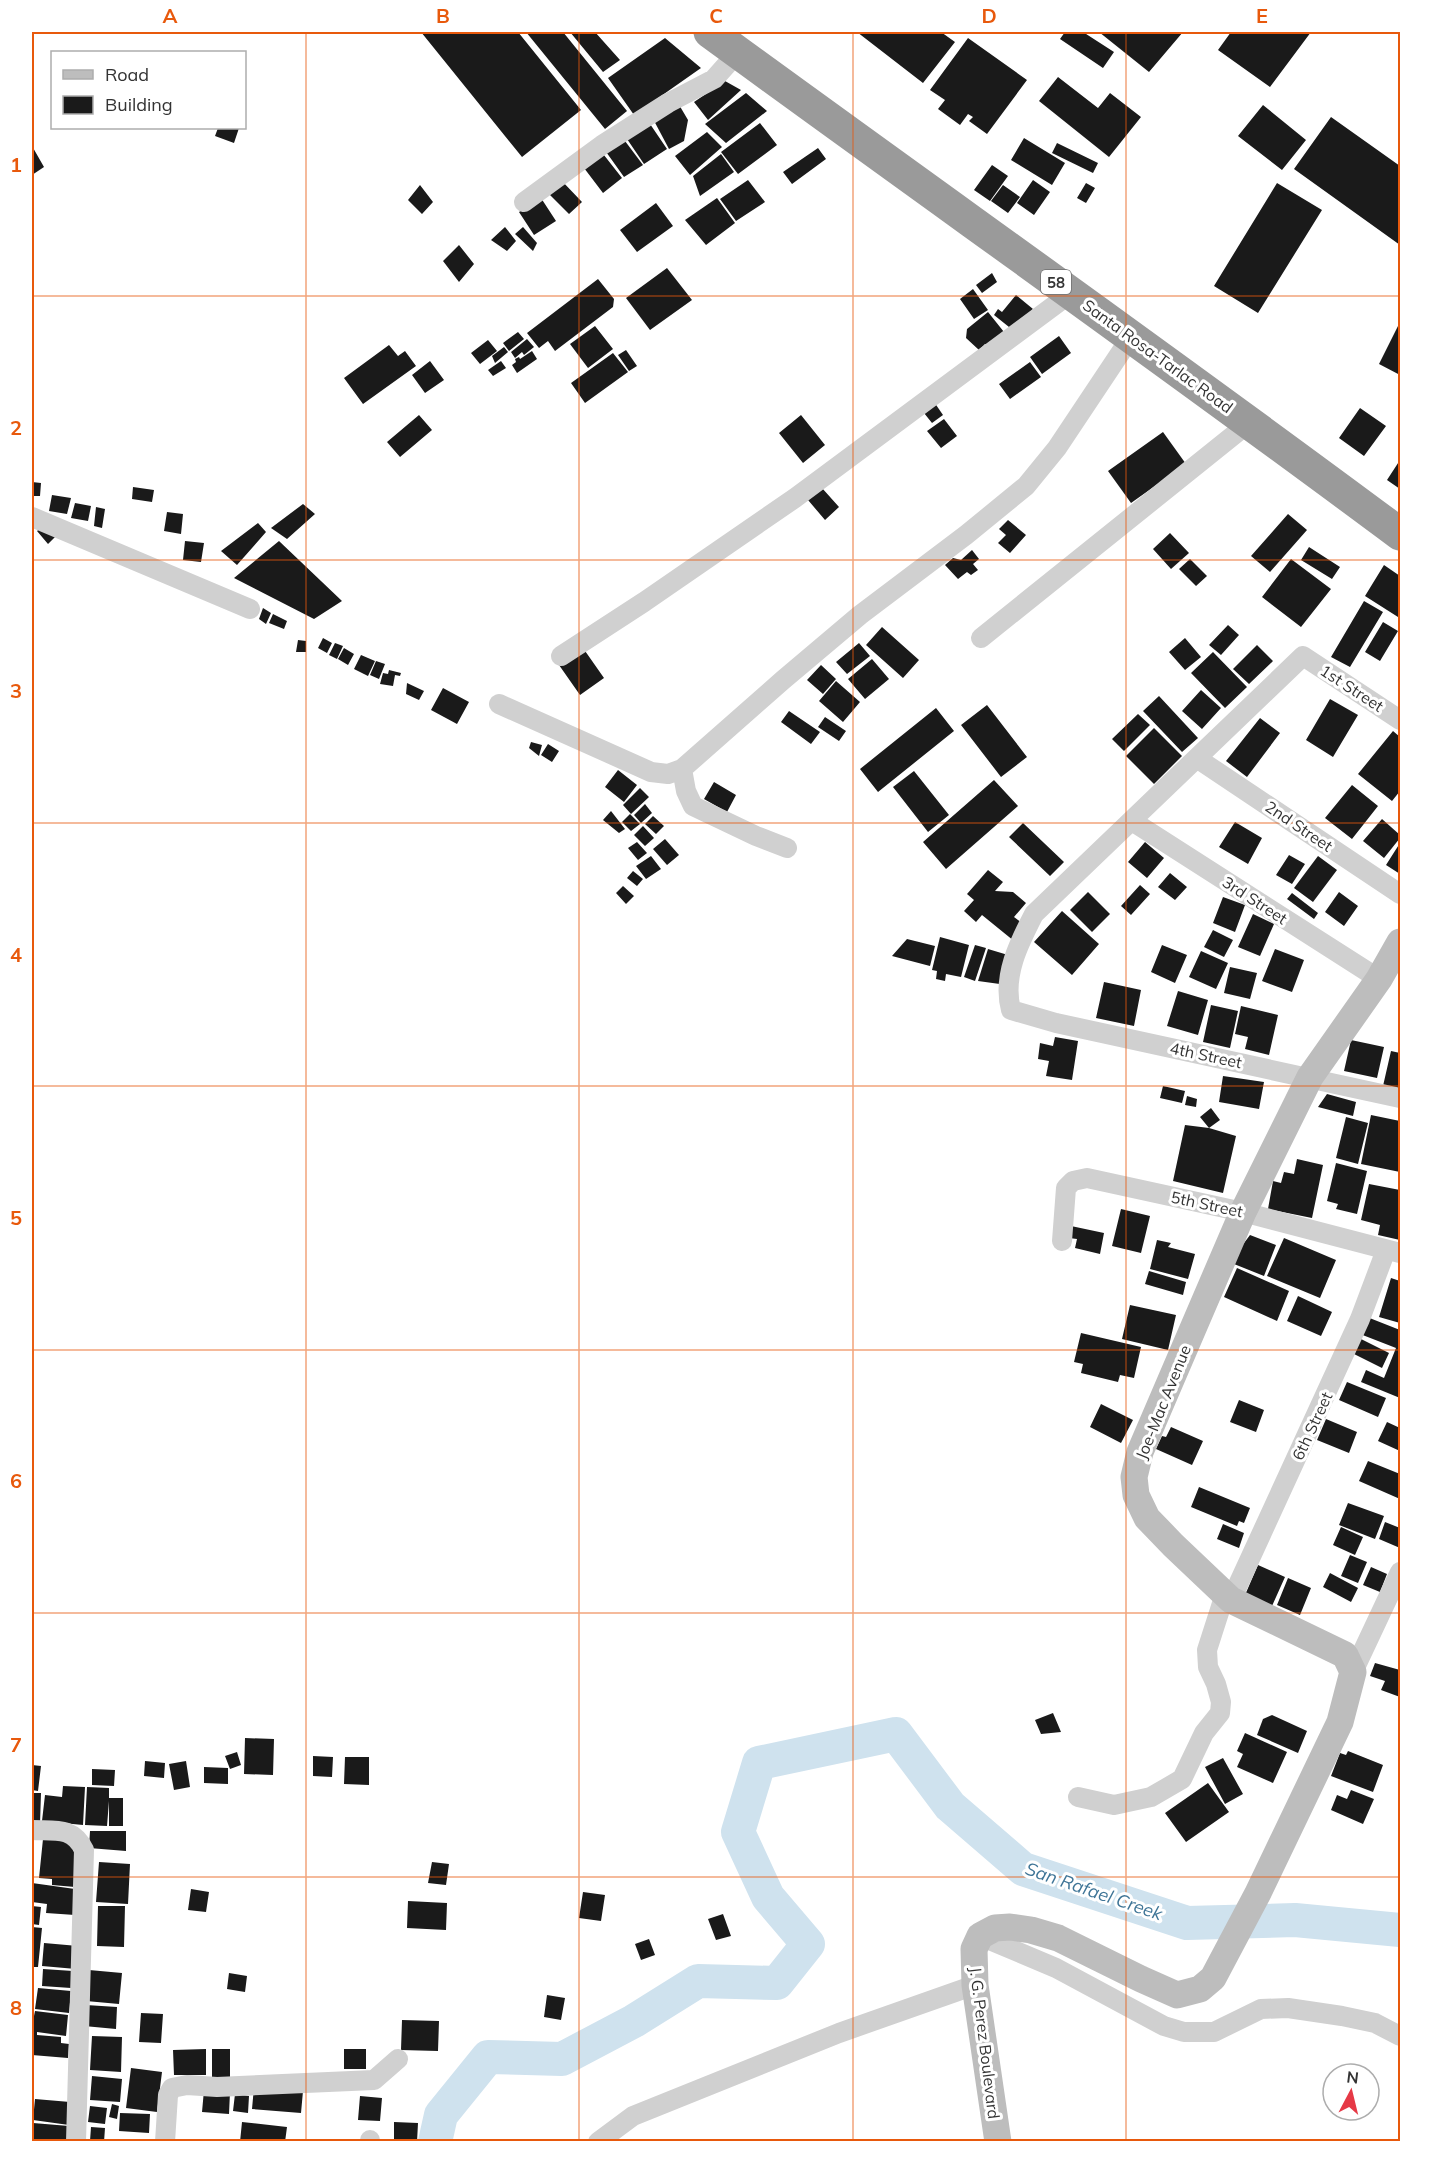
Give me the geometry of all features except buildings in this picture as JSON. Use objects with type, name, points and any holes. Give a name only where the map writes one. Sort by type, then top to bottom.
[{"type":"highway","name":"Santa Rosa-Tarlac Road","points":[[710,32],[1250,422],[1401,534]]},
{"type":"street","points":[[524,202],[602,144],[668,103],[714,79],[738,52]]},
{"type":"street","points":[[561,656],[795,498],[1071,293]]},
{"type":"street","points":[[500,704],[651,772],[668,774],[682,769],[860,615],[966,536],[1026,486],[1057,448],[1131,337]]},
{"type":"street","points":[[981,638],[1250,422]]},
{"type":"street","points":[[32,517],[250,609]]},
{"type":"street","name":"1st Street","points":[[1198,759],[1303,656],[1401,720]]},
{"type":"street","points":[[1132,821],[1198,759]]},
{"type":"street","name":"2nd Street","points":[[1198,759],[1401,894]]},
{"type":"street","points":[[682,769],[686,791],[693,806],[787,848]]},
{"type":"street","name":"3rd Street","points":[[1132,821],[1379,978]]},
{"type":"street","name":"4th Street","points":[[1132,821],[1034,914],[1015,951],[1009,985],[1011,1010],[1056,1023],[1401,1098]]},
{"type":"street","name":"Joe-Mac Avenue","points":[[1353,1672],[1345,1655],[1228,1597],[1147,1518],[1136,1495],[1134,1477],[1140,1452],[1244,1212],[1310,1077],[1379,978],[1401,942]]},
{"type":"street","name":"5th Street","points":[[1062,1241],[1066,1188],[1073,1181],[1087,1178],[1244,1212],[1393,1251]]},
{"type":"street","name":"6th Street","points":[[1078,1797],[1114,1805],[1151,1797],[1182,1779],[1204,1733],[1220,1713],[1221,1702],[1208,1667],[1207,1650],[1228,1597],[1393,1251]]},
{"type":"street","points":[[980,1936],[995,1928],[1010,1927],[1058,1938],[1177,1995],[1200,1989],[1213,1978],[1258,1893],[1340,1722],[1353,1672],[1401,1572]]},
{"type":"street","points":[[32,1830],[71,1833],[79,1839],[84,1850],[76,2142]]},
{"type":"street","points":[[980,1936],[1056,1968],[1164,2026],[1184,2032],[1214,2032],[1261,2009],[1288,2008],[1375,2023],[1401,2036]]},
{"type":"street","name":"J. G. Perez Boulevard","points":[[980,1936],[974,1949],[975,1985],[998,2142]]},
{"type":"street","points":[[598,2142],[633,2116],[839,2033],[975,1985]]},
{"type":"street","points":[[165,2142],[168,2095],[172,2088],[186,2085],[217,2087],[374,2080],[398,2059]]},
{"type":"waterway","name":"San Rafael Creek","points":[[435,2142],[441,2115],[488,2057],[562,2059],[634,2021],[698,1981],[777,1983],[808,1944],[768,1897],[738,1832],[759,1763],[896,1734],[950,1806],[1023,1869],[1187,1923],[1295,1920],[1400,1930]]}]
